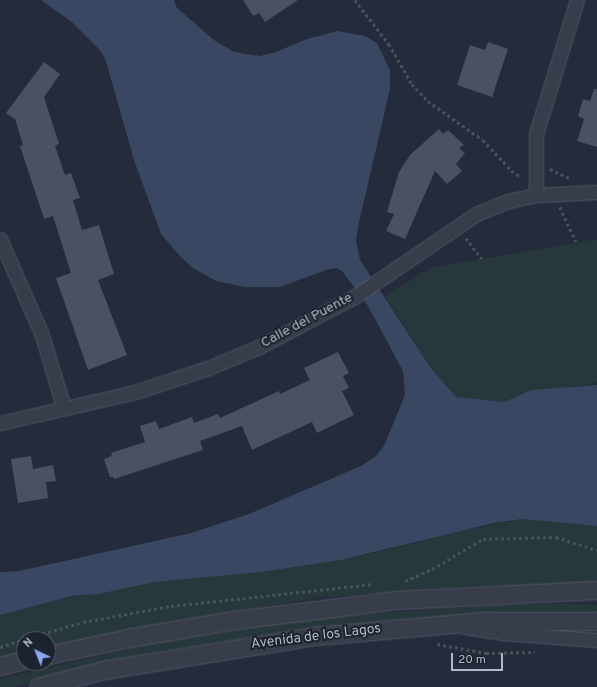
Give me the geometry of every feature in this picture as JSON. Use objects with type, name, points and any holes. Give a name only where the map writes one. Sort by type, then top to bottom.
[{"type":"street","points":[[536,195],[536,134],[541,111],[565,44],[577,0]]},
{"type":"street","name":"Calle del Puente","points":[[0,423],[135,392],[208,368],[259,347],[354,297],[476,214],[508,201],[536,195],[597,192]]},
{"type":"street","points":[[0,240],[42,335],[64,409]]},
{"type":"street","name":"Avenida de los Lagos","points":[[56,653],[128,638],[234,620],[398,600],[597,590]]},
{"type":"street","name":"Avenida de los Lagos","points":[[38,687],[104,670],[186,655],[315,636],[447,624],[555,619],[597,621]]},
{"type":"street","points":[[447,624],[503,633],[597,640]]},
{"type":"street","points":[[0,666],[16,662]]},
{"type":"path","points":[[355,0],[389,44],[412,84],[428,101],[483,140],[516,175],[552,168],[568,178],[575,177]]},
{"type":"path","points":[[457,227],[482,259]]},
{"type":"path","points":[[398,582],[418,576],[483,539],[556,537],[597,550]]},
{"type":"path","points":[[52,631],[83,622],[171,606],[376,584]]},
{"type":"path","points":[[0,646],[16,642]]},
{"type":"path","points":[[430,642],[486,653],[542,652]]},
{"type":"shaded area","points":[[597,239],[597,383],[561,389],[532,390],[504,402],[456,397],[430,367],[385,297],[430,268]]},
{"type":"shaded area","points":[[522,519],[597,526],[597,584],[462,587],[314,598],[164,623],[56,645],[56,631],[16,631],[16,655],[0,658],[0,615],[52,601],[155,582],[261,572],[342,560],[412,544],[443,534]]},
{"type":"shaded area","points":[[498,605],[597,605],[597,614],[498,614],[405,619],[314,627],[156,652],[72,670],[15,687],[0,687],[0,679],[34,671],[56,671],[56,666],[153,643],[313,618]]},
{"type":"water","points":[[41,0],[174,0],[177,8],[214,40],[232,51],[260,56],[276,52],[307,39],[337,31],[365,36],[377,43],[390,70],[390,89],[359,222],[356,240],[360,260],[430,367],[456,397],[504,402],[532,390],[597,385],[597,526],[522,519],[494,523],[341,560],[261,572],[155,582],[98,594],[72,596],[0,615],[0,572],[19,571],[191,533],[249,514],[361,466],[375,457],[384,446],[405,395],[403,371],[368,306],[342,271],[336,268],[326,270],[280,287],[244,287],[216,281],[193,268],[181,257],[161,234],[134,160],[105,58],[98,48],[73,23]]},
{"type":"building","points":[[243,0],[298,0],[265,22],[259,13],[253,16]]},
{"type":"building","points":[[488,42],[508,49],[492,97],[457,85],[470,45],[485,50]]},
{"type":"building","points":[[44,62],[60,74],[44,97],[59,144],[55,146],[65,175],[71,173],[80,198],[73,200],[82,230],[99,225],[114,274],[98,280],[127,355],[88,370],[56,278],[71,273],[53,216],[44,219],[20,146],[23,145],[15,119],[6,113]]},
{"type":"building","points":[[594,89],[597,89],[597,147],[577,141],[584,119],[578,116],[583,99],[590,101]]},
{"type":"building","points":[[439,129],[443,134],[448,130],[464,145],[459,148],[465,153],[456,164],[462,171],[447,184],[435,171],[405,239],[386,231],[394,214],[387,212],[399,172],[410,155]]},
{"type":"building","points":[[338,352],[349,373],[343,376],[349,388],[342,391],[354,415],[317,433],[312,422],[252,450],[242,426],[200,441],[203,450],[114,479],[113,477],[110,477],[104,459],[112,456],[111,453],[145,442],[140,426],[156,421],[159,429],[192,417],[194,423],[218,414],[220,418],[279,391],[280,394],[310,380],[304,368]]},
{"type":"building","points":[[31,456],[33,469],[53,465],[56,481],[46,482],[48,498],[18,503],[11,459]]}]
